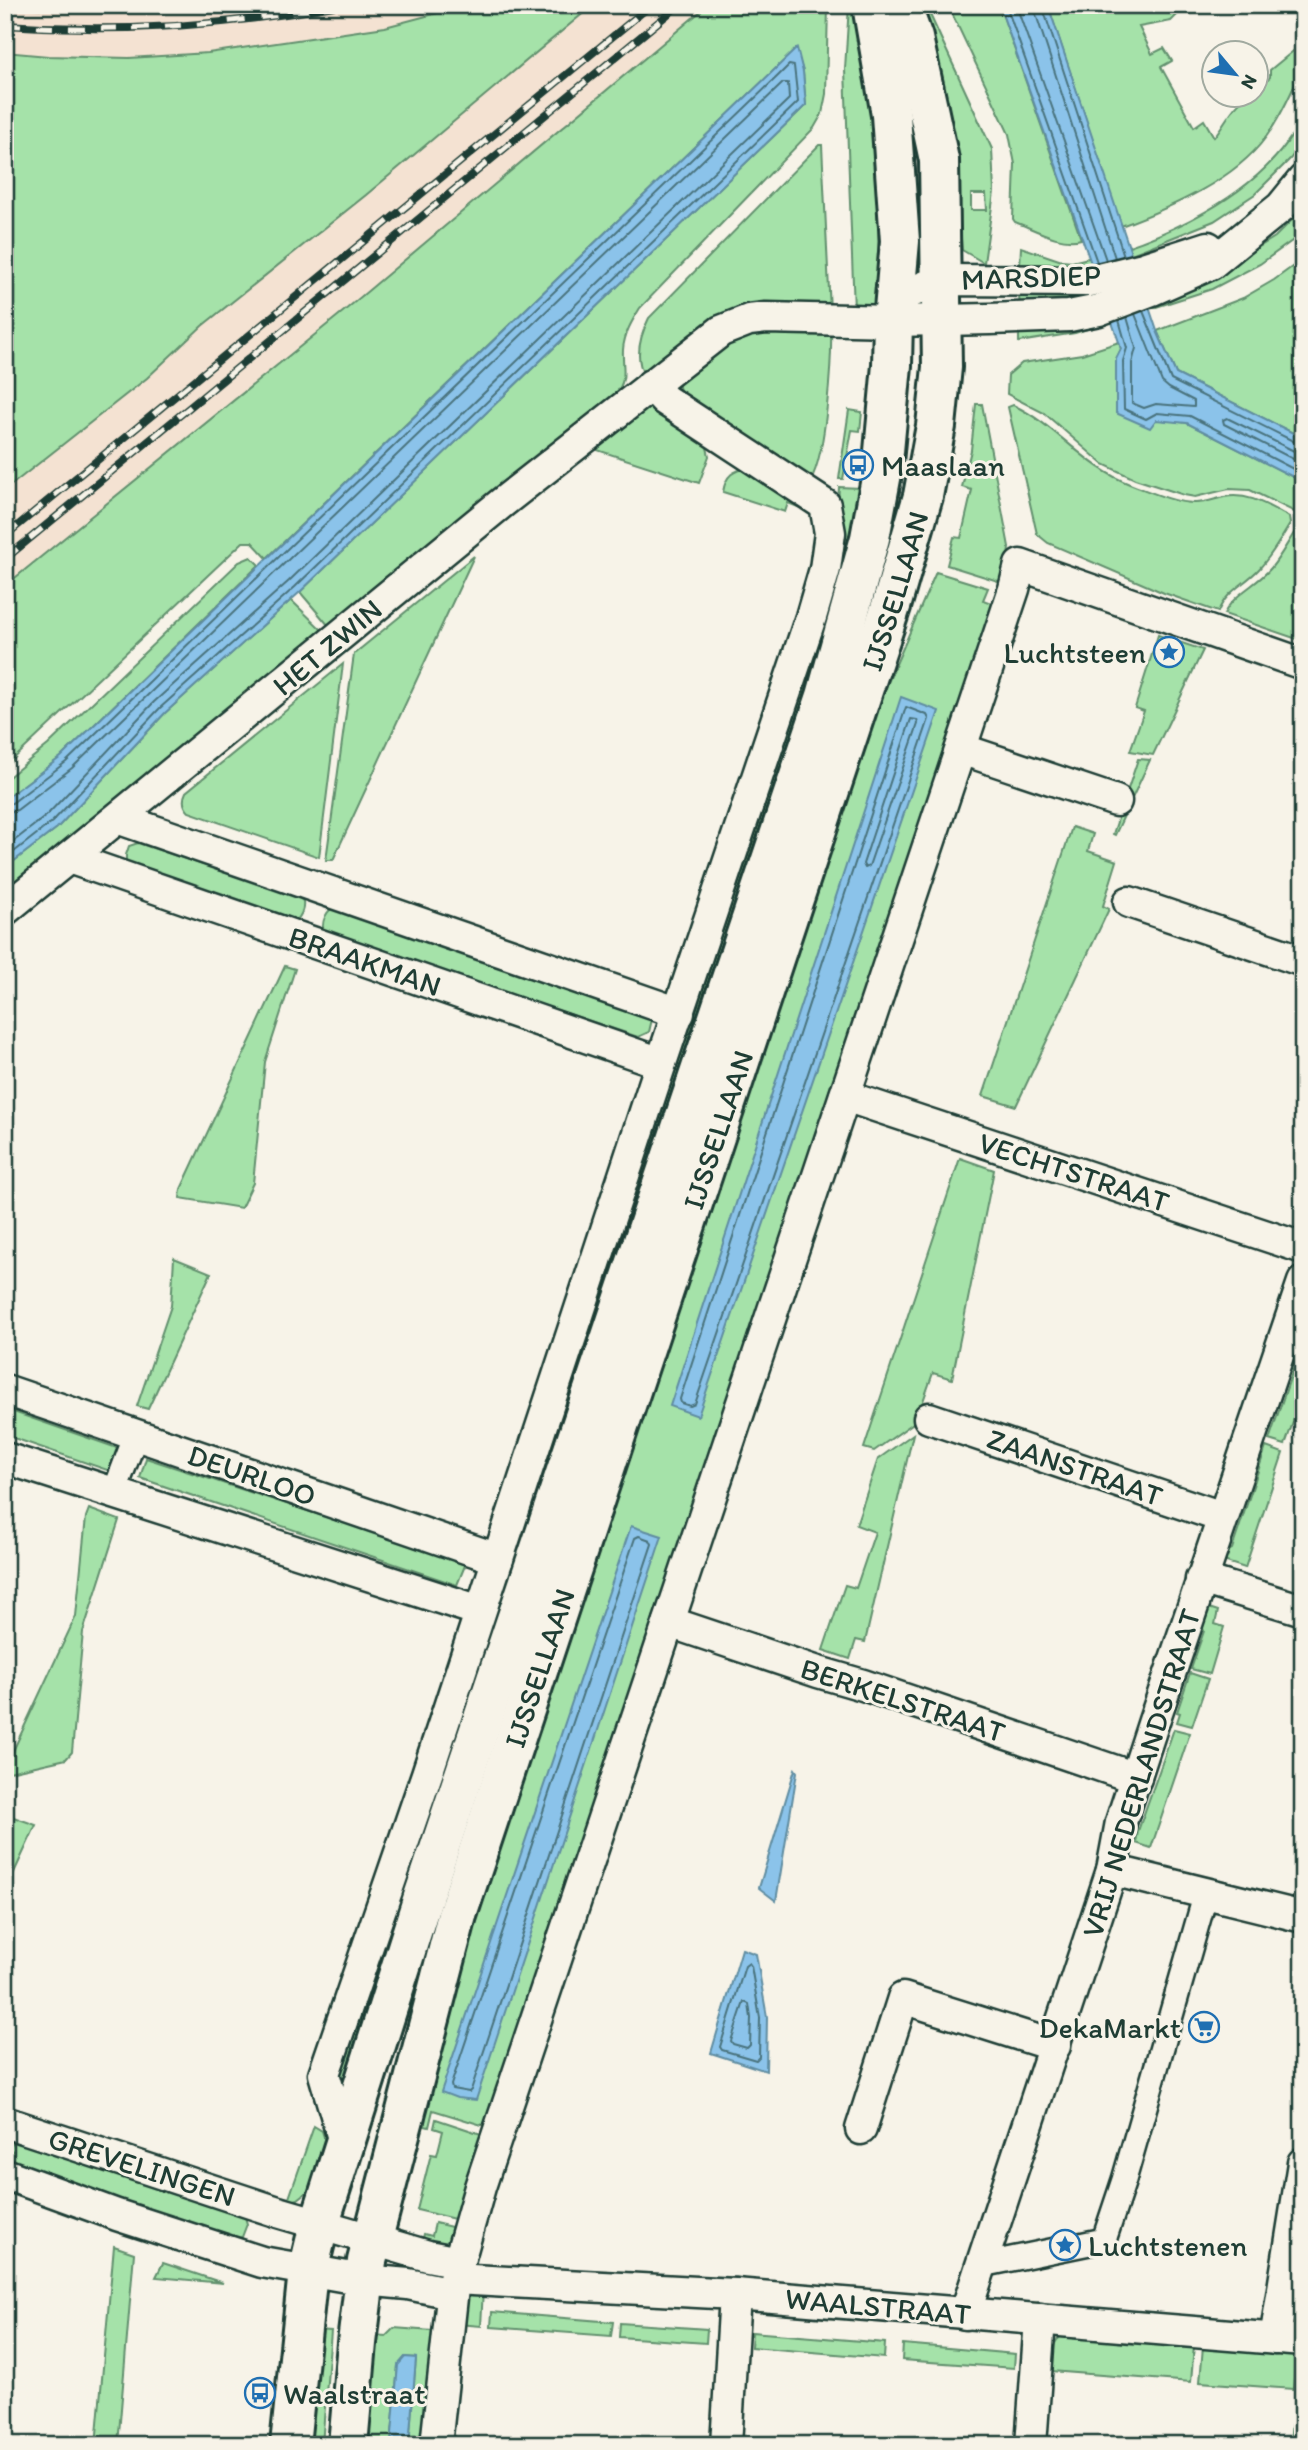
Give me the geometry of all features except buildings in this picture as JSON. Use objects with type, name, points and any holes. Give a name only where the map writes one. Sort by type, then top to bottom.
[{"type":"main road","name":"IJSSELLAAN","points":[[290,2445],[308,2271],[344,2142],[423,1897],[826,696],[870,538],[882,473],[900,241],[891,115],[872,5]]},
{"type":"main road","name":"IJSSELLAAN","points":[[348,2445],[364,2280],[457,1915],[892,603],[923,496],[942,367],[939,160],[913,38],[901,5]]},
{"type":"street","name":"MARSDIEP","points":[[895,309],[942,318],[1069,316],[1099,310],[1147,279],[1248,234],[1281,207],[1303,180]]},
{"type":"street","name":"MARSDIEP","points":[[895,309],[941,280],[1147,279]]},
{"type":"street","name":"HET ZWIN","points":[[5,910],[120,819],[493,510],[721,331],[749,320],[895,309]]},
{"type":"street","points":[[344,2142],[324,2074],[498,1559],[825,569],[830,533],[825,505],[647,388]]},
{"type":"street","points":[[436,2445],[455,2278],[480,2186],[961,749],[1020,565],[1303,664]]},
{"type":"street","points":[[961,749],[1116,801]]},
{"type":"street","name":"BRAAKMAN","points":[[120,819],[679,1013]]},
{"type":"street","name":"BRAAKMAN","points":[[69,858],[661,1063]]},
{"type":"street","points":[[1129,902],[1303,961]]},
{"type":"street","name":"VECHTSTRAAT","points":[[845,1096],[1303,1248]]},
{"type":"street","name":"VRIJ NEDERLANDSTRAAT","points":[[965,2314],[1112,1870],[1121,1822],[1222,1517],[1301,1292]]},
{"type":"street","name":"DEURLOO","points":[[5,1390],[498,1559]]},
{"type":"street","name":"ZAANSTRAAT","points":[[929,1418],[1222,1517]]},
{"type":"street","points":[[114,1493],[136,1435]]},
{"type":"street","name":"DEURLOO","points":[[5,1458],[480,1611]]},
{"type":"street","points":[[1201,1579],[1303,1609]]},
{"type":"street","name":"BERKELSTRAAT","points":[[669,1622],[863,1685],[1136,1779]]},
{"type":"street","points":[[1112,1870],[1303,1917]]},
{"type":"street","points":[[982,2265],[1104,2240],[1124,2180],[1206,1893]]},
{"type":"street","points":[[861,2129],[903,1998],[1055,2046]]},
{"type":"street","name":"GREVELINGEN","points":[[5,2122],[319,2225]]},
{"type":"street","points":[[1289,2340],[1303,2163]]},
{"type":"street","name":"GREVELINGEN","points":[[5,2174],[117,2215],[262,2262],[308,2271]]},
{"type":"street","points":[[319,2225],[428,2256],[455,2278]]},
{"type":"street","points":[[308,2271],[408,2284],[455,2278]]},
{"type":"street","name":"WAALSTRAAT","points":[[455,2278],[735,2294],[1289,2340]]},
{"type":"street","points":[[726,2445],[735,2294]]},
{"type":"street","points":[[1031,2445],[1041,2319]]},
{"type":"shaded area","points":[[208,5],[468,5],[386,27],[208,53],[129,58],[5,52],[5,7],[114,11]]},
{"type":"shaded area","points":[[593,5],[708,5],[344,311],[5,586],[5,490],[147,378],[202,326],[366,195]]},
{"type":"green space","points":[[5,5],[208,5],[114,11]]},
{"type":"green space","points":[[468,5],[593,5],[366,195],[202,326],[147,378],[5,490],[5,52],[129,58],[208,53],[385,27]]},
{"type":"green space","points":[[708,5],[828,5],[826,94],[822,114],[814,128],[640,308],[625,339],[623,378],[616,393],[329,626],[300,592],[806,105],[803,72],[796,49],[267,558],[252,542],[243,542],[5,767],[5,586],[344,311]]},
{"type":"green space","points":[[849,5],[855,5],[871,119],[877,195],[878,310],[854,310],[845,69]]},
{"type":"green space","points":[[948,5],[999,5],[1081,239],[1056,238],[1013,219],[1015,164],[1009,134]]},
{"type":"green space","points":[[1048,5],[1177,5],[1180,12],[1171,21],[1139,27],[1152,54],[1164,48],[1172,61],[1161,67],[1194,127],[1204,120],[1214,137],[1234,108],[1270,108],[1270,70],[1303,43],[1303,76],[1299,75],[1280,115],[1253,152],[1237,167],[1200,191],[1121,226]]},
{"type":"green space","points":[[926,6],[992,149],[994,192],[984,263],[962,250],[948,128],[923,7]],"holes":[[[971,194],[986,194],[987,210],[971,210]]]},
{"type":"green space","points":[[1303,115],[1303,142],[1290,159],[1255,194],[1214,221],[1119,259],[1085,265],[1020,265],[1021,247],[1072,262],[1138,243],[1205,212],[1263,170],[1286,144]]},
{"type":"green space","points":[[819,145],[822,145],[830,311],[793,311],[644,375],[639,361],[639,346],[649,318]]},
{"type":"green space","points":[[1303,209],[1303,233],[1260,264],[1212,289],[1075,333],[1019,342],[1019,327],[1230,265],[1275,237]]},
{"type":"green space","points":[[1303,259],[1303,303],[1296,316],[1303,378],[1297,404],[1303,407],[1303,438],[1176,374],[1157,331],[1243,298]]},
{"type":"green space","points":[[1107,293],[1119,295],[1020,307],[1019,296]]},
{"type":"green space","points":[[831,328],[824,429],[821,450],[811,479],[681,396],[678,382],[736,332]]},
{"type":"green space","points":[[1119,342],[1121,349],[1116,359],[1116,413],[1187,423],[1303,482],[1303,516],[1250,490],[1229,489],[1195,497],[1135,479],[1103,464],[1044,413],[1007,394],[1008,375],[1022,363],[1082,354]]},
{"type":"green space","points":[[976,404],[982,404],[1009,547],[1001,582],[947,565],[954,537],[961,538],[972,490],[962,487],[971,450]]},
{"type":"green space","points":[[1013,405],[1044,424],[1099,468],[1132,485],[1185,502],[1201,503],[1242,496],[1289,517],[1290,524],[1263,564],[1231,593],[1218,612],[1164,593],[1048,543],[1037,534],[1008,407]]},
{"type":"green space","points":[[645,407],[655,407],[705,439],[709,456],[699,483],[591,448]]},
{"type":"green space","points":[[849,410],[862,412],[860,431],[852,430],[843,479],[839,479]]},
{"type":"green space","points":[[750,467],[801,500],[798,507],[788,503],[785,512],[723,492],[731,474]]},
{"type":"green space","points":[[839,487],[860,488],[849,552],[828,637],[343,2097],[332,2079],[837,519]]},
{"type":"green space","points":[[1303,525],[1303,641],[1224,614],[1233,600],[1271,568],[1298,527]]},
{"type":"green space","points":[[474,556],[333,860],[326,860],[354,654]]},
{"type":"green space","points":[[251,557],[259,565],[61,757],[5,799],[5,780],[48,745],[239,562]]},
{"type":"green space","points":[[936,572],[988,588],[983,600],[994,604],[485,2126],[433,2110],[429,2127],[425,2126],[427,2094],[477,1902],[869,726]]},
{"type":"green space","points":[[291,600],[321,629],[323,635],[5,896],[5,868],[57,828],[165,713]]},
{"type":"green space","points":[[1158,635],[1203,650],[1153,755],[1130,751],[1144,711],[1135,708]]},
{"type":"green space","points":[[343,664],[319,857],[189,812],[184,803],[186,792]]},
{"type":"green space","points":[[1138,759],[1150,760],[1115,835],[1113,834]]},
{"type":"green space","points":[[1072,827],[1093,834],[1088,851],[1117,861],[1103,906],[1109,909],[1016,1106],[983,1096]]},
{"type":"green space","points":[[138,843],[298,897],[303,901],[301,914],[296,921],[289,920],[126,864],[129,846]]},
{"type":"green space","points":[[332,908],[652,1019],[649,1032],[638,1037],[328,933],[323,930],[323,923]]},
{"type":"green space","points":[[285,966],[295,969],[265,1062],[253,1183],[241,1208],[180,1198],[181,1189]]},
{"type":"green space","points":[[960,1158],[994,1170],[952,1379],[933,1373],[916,1421],[874,1451],[864,1448]]},
{"type":"green space","points":[[174,1258],[211,1273],[148,1409],[137,1406],[171,1306]]},
{"type":"green space","points":[[1303,1340],[1303,1394],[1285,1445],[1269,1440]]},
{"type":"green space","points":[[5,1409],[120,1449],[113,1472],[5,1435]]},
{"type":"green space","points":[[913,1434],[865,1642],[856,1640],[850,1659],[823,1650],[845,1585],[856,1588],[875,1532],[856,1525],[878,1459]]},
{"type":"green space","points":[[1266,1447],[1283,1453],[1245,1568],[1220,1560],[1223,1553],[1232,1549]]},
{"type":"green space","points":[[146,1458],[466,1563],[457,1585],[140,1478]]},
{"type":"green space","points":[[89,1509],[119,1520],[83,1632],[72,1752],[66,1759],[5,1773],[76,1616]]},
{"type":"green space","points":[[1209,1608],[1218,1611],[1215,1624],[1224,1627],[1210,1674],[1191,1669],[1204,1631],[1200,1620]]},
{"type":"green space","points":[[1190,1673],[1208,1679],[1192,1726],[1177,1722],[1180,1713],[1177,1712]]},
{"type":"green space","points":[[1174,1729],[1190,1733],[1151,1848],[1136,1843],[1138,1831]]},
{"type":"green space","points":[[5,1814],[36,1825],[5,1892]]},
{"type":"green space","points":[[436,2119],[481,2134],[459,2205],[465,2213],[463,2221],[417,2210],[431,2154],[437,2155],[443,2131],[434,2128]]},
{"type":"green space","points":[[314,2126],[322,2131],[326,2143],[311,2189],[291,2201],[289,2198]]},
{"type":"green space","points":[[17,2141],[245,2217],[247,2224],[242,2237],[235,2239],[10,2164],[6,2158],[8,2152],[13,2151],[9,2149],[12,2143]]},
{"type":"green space","points":[[435,2223],[460,2229],[447,2245],[421,2246],[424,2234],[432,2236]]},
{"type":"green space","points":[[114,2246],[134,2253],[118,2445],[96,2445]]},
{"type":"green space","points":[[163,2263],[223,2283],[156,2277]]},
{"type":"green space","points":[[483,2289],[481,2326],[458,2324],[464,2302]]},
{"type":"green space","points":[[492,2312],[613,2322],[611,2336],[491,2327]]},
{"type":"green space","points":[[620,2323],[707,2329],[706,2343],[619,2337]]},
{"type":"green space","points":[[394,2328],[432,2331],[423,2445],[409,2445],[416,2358],[405,2357],[398,2366],[391,2445],[363,2445],[374,2335],[386,2336]]},
{"type":"green space","points":[[316,2330],[331,2331],[322,2445],[312,2445],[309,2418]]},
{"type":"green space","points":[[752,2332],[885,2343],[884,2358],[751,2347]]},
{"type":"green space","points":[[1063,2335],[1194,2345],[1191,2382],[1051,2371],[1054,2346]]},
{"type":"green space","points":[[903,2344],[1015,2354],[1014,2368],[902,2360]]},
{"type":"green space","points":[[1203,2346],[1296,2354],[1293,2389],[1200,2382]]},
{"type":"green space","points":[[1293,2411],[1303,2412],[1303,2445],[1290,2445]]},
{"type":"water","points":[[999,5],[1048,5],[1157,331],[1176,374],[1303,438],[1303,482],[1187,423],[1156,420],[1150,428],[1116,413],[1116,359],[1121,349],[1119,342]]},
{"type":"water","points":[[797,48],[803,72],[806,105],[300,592],[165,713],[57,828],[5,868],[5,799],[61,757]]},
{"type":"water","points":[[901,697],[939,711],[698,1416],[670,1406]]},
{"type":"water","points":[[631,1526],[662,1536],[476,2100],[457,2098],[441,2092]]},
{"type":"water","points":[[795,1769],[797,1772],[776,1901],[759,1888]]},
{"type":"water","points":[[742,1949],[756,1954],[767,2017],[766,2071],[711,2053]]},
{"type":"water","points":[[405,2357],[416,2358],[409,2445],[391,2445],[398,2365]]},
{"type":"railway","points":[[5,25],[89,28],[173,26],[256,18],[339,5]]},
{"type":"railway","points":[[5,536],[651,5]]},
{"type":"railway","points":[[5,559],[679,5]]},
{"type":"place","name":"Maaslaan","points":[[858,465]]},
{"type":"place","name":"Luchtsteen","points":[[1169,652]]},
{"type":"place","name":"DekaMarkt","points":[[1204,2027]]},
{"type":"place","name":"Luchtstenen","points":[[1065,2245]]},
{"type":"place","name":"Waalstraat","points":[[260,2393]]}]
